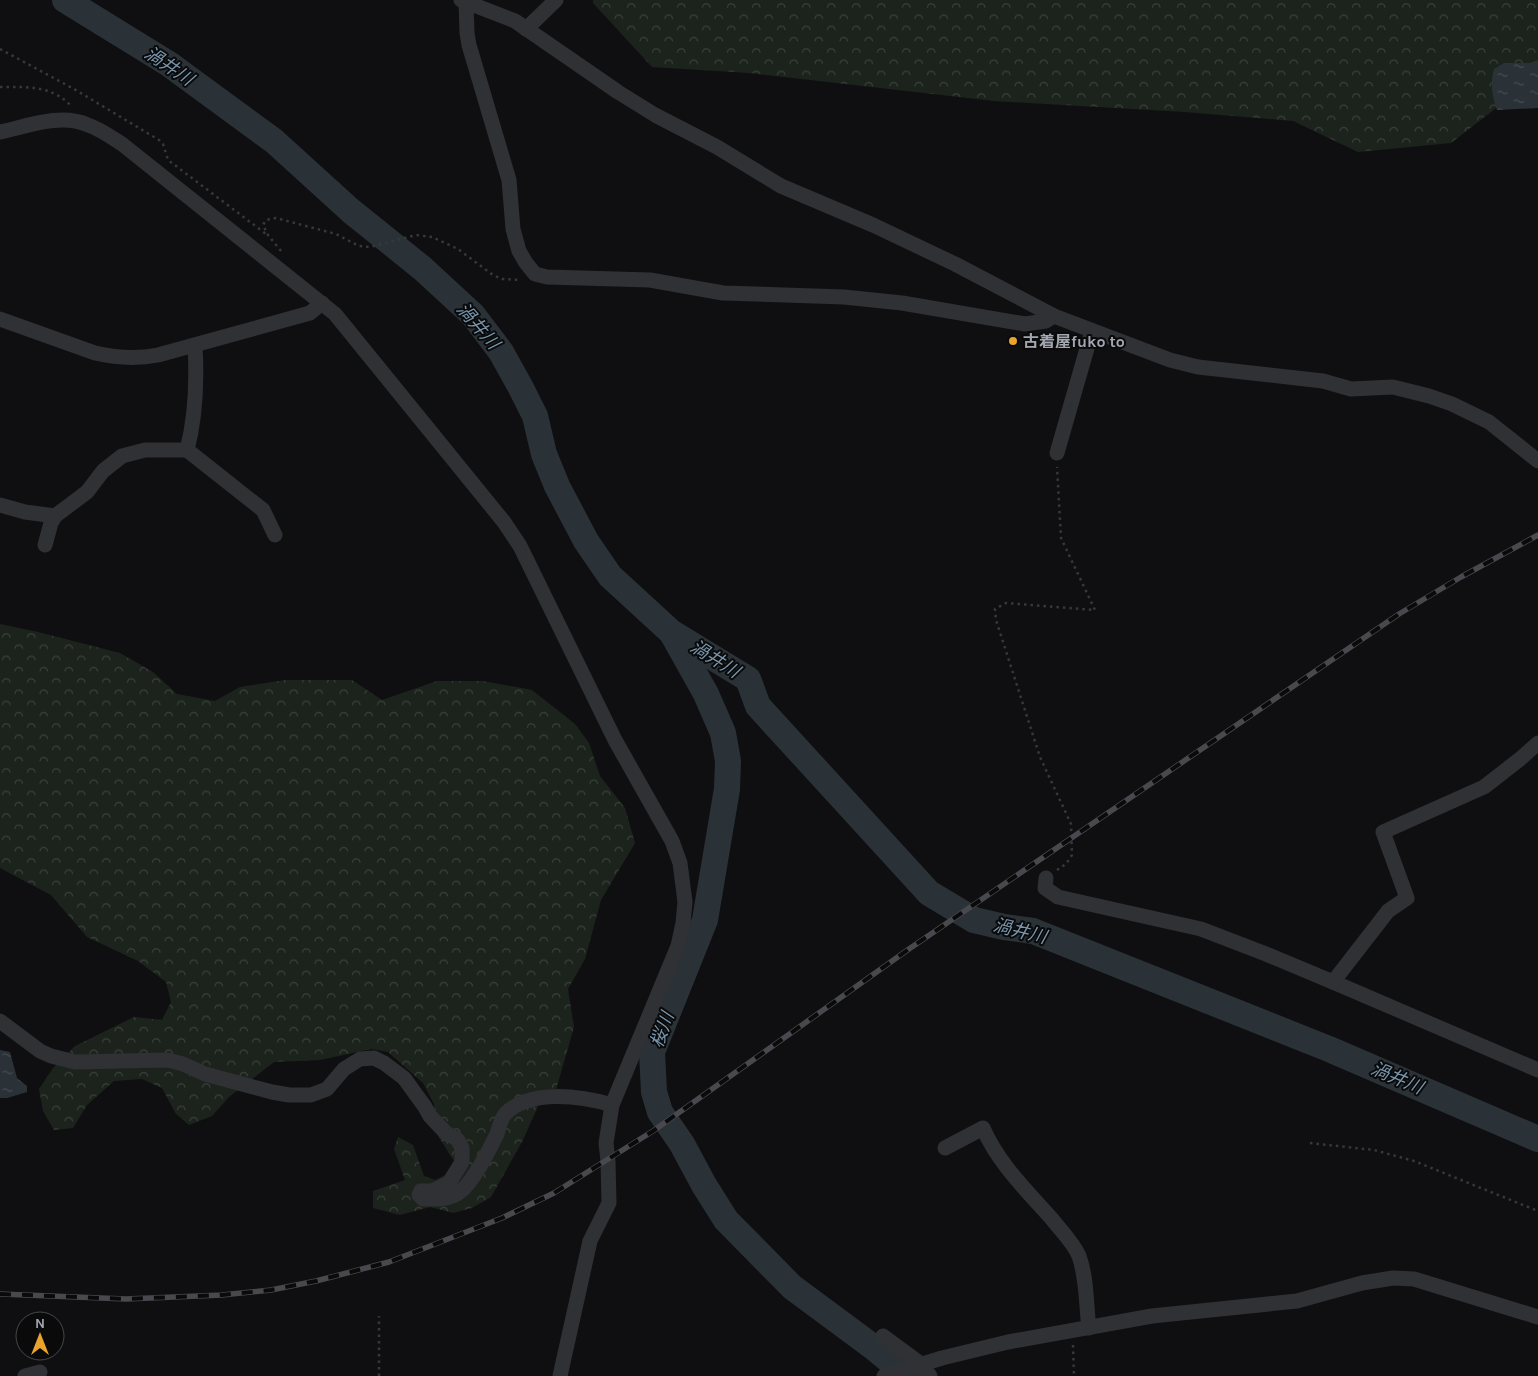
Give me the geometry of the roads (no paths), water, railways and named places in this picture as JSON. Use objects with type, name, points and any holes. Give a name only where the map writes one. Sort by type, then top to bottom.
[{"type":"street","points":[[526,29],[556,0]]},
{"type":"street","points":[[1054,316],[1046,321],[1025,324],[902,303],[844,296],[723,294],[650,280],[547,277],[535,274],[526,263],[516,241],[513,229],[509,180],[469,45],[463,1],[515,21],[618,92],[655,115],[717,146],[781,186],[873,225],[955,264],[1054,316],[1170,360],[1198,367],[1323,381],[1351,389],[1392,386],[1429,396],[1452,404],[1489,422],[1538,461]]},
{"type":"street","points":[[0,132],[56,120],[71,120],[87,124],[122,144],[335,314],[504,522],[520,546],[615,740],[672,841],[680,863],[683,882],[685,902],[683,923],[678,946],[612,1105],[606,1143],[608,1203],[590,1241],[560,1376]]},
{"type":"street","points":[[0,319],[109,356],[129,358],[148,357],[310,313],[322,303]]},
{"type":"street","points":[[1057,453],[1092,331]]},
{"type":"street","points":[[187,450],[193,430],[195,345]]},
{"type":"street","points":[[45,545],[50,523],[55,516],[87,492],[103,471],[122,456],[145,450],[187,450],[263,510],[275,535]]},
{"type":"street","points":[[0,505],[25,512],[55,516]]},
{"type":"street","points":[[1333,982],[1388,911],[1406,898],[1383,832],[1484,787],[1538,743]]},
{"type":"street","points":[[1046,878],[1045,888],[1058,897],[1201,929],[1333,982],[1538,1070]]},
{"type":"street","points":[[0,1021],[40,1051],[51,1056],[75,1062],[168,1060],[183,1064],[205,1074],[289,1095],[311,1095],[327,1089],[344,1069],[360,1059],[374,1058],[404,1078],[430,1116],[446,1133],[457,1139],[462,1148],[462,1162],[449,1183],[432,1191],[421,1191],[419,1195],[423,1200],[438,1200],[460,1192],[474,1176],[496,1135],[504,1115],[513,1107],[526,1101],[556,1096],[596,1100],[612,1105]]},
{"type":"street","points":[[945,1148],[983,1128],[988,1141],[1001,1160],[1070,1241],[1079,1257],[1084,1279],[1089,1328]]},
{"type":"street","points":[[885,1376],[917,1365],[1008,1342],[1152,1316],[1297,1301],[1393,1278],[1414,1279],[1538,1316]]},
{"type":"street","points":[[883,1336],[930,1376]]},
{"type":"water","points":[[1538,60],[1538,108],[1497,110],[1492,90],[1494,69],[1504,63],[1530,63]]},
{"type":"water","points":[[0,1050],[10,1052],[17,1078],[27,1086],[27,1092],[7,1098],[0,1098]]},
{"type":"waterway","name":"渦井川","points":[[65,0],[169,64],[274,141],[351,211],[422,268],[473,315],[501,352],[521,388],[535,416],[544,454],[557,486],[586,541],[610,576],[671,632],[748,679],[758,706],[929,893],[974,920],[1033,931],[1329,1049],[1538,1139]]},
{"type":"waterway","name":"桜川","points":[[673,635],[706,694],[723,733],[728,761],[727,789],[705,920],[652,1052],[654,1092],[660,1112],[682,1144],[704,1185],[726,1220],[792,1287],[873,1347],[908,1376]]},
{"type":"railway","points":[[0,1294],[126,1299],[222,1295],[271,1290],[316,1281],[389,1262],[502,1218],[554,1193],[653,1131],[909,949],[1399,614],[1461,577],[1538,535]]},
{"type":"place","name":"古着屋fuko to","points":[[1013,341]]}]
